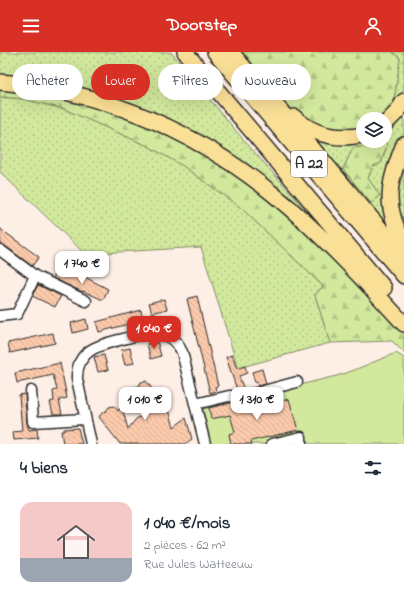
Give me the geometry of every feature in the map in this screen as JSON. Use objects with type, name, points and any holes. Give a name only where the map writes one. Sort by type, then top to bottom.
[{"type":"highway","name":"A 22","points":[[185,52],[404,312]]},
{"type":"highway","name":"A 22","points":[[215,52],[404,276]]},
{"type":"highway","points":[[232,52],[292,116],[307,128],[335,137],[344,138],[356,136]]},
{"type":"highway","points":[[232,52],[404,257]]},
{"type":"highway","points":[[0,82],[60,90],[109,103],[173,129],[223,158],[260,183],[303,220],[341,257],[404,324]]},
{"type":"highway","points":[[392,117],[404,101]]},
{"type":"highway","points":[[404,144],[393,173],[389,192],[389,201],[394,222],[404,242]]},
{"type":"street","points":[[0,250],[35,276],[86,301]]},
{"type":"street","points":[[0,316],[17,314],[35,276]]},
{"type":"street","points":[[91,444],[77,378],[79,365],[84,356],[91,349],[101,344],[151,332],[169,336],[180,348],[184,356],[205,444]]},
{"type":"street","points":[[195,404],[229,396],[240,397],[297,382]]},
{"type":"street","points":[[31,391],[33,422],[85,419]]},
{"type":"street","points":[[272,444],[301,437],[301,444]]},
{"type":"green space","points":[[0,52],[171,52],[181,64],[158,64],[158,100],[211,100],[242,138],[322,228],[280,193],[57,100],[83,100],[83,64],[12,64],[12,81],[0,76]]},
{"type":"green space","points":[[242,52],[392,52],[400,58],[393,107],[388,112],[356,112],[356,130],[344,133],[323,129],[293,112],[283,100],[311,100],[311,64],[252,64]]},
{"type":"green space","points":[[392,52],[404,52],[404,88],[401,96],[393,107],[400,58]]},
{"type":"green space","points":[[0,87],[12,89],[12,98],[0,97]]},
{"type":"green space","points":[[0,97],[12,98],[12,100],[28,100],[64,109],[148,146],[183,166],[240,207],[323,286],[315,295],[330,343],[238,368],[201,247],[85,254],[0,172]]},
{"type":"green space","points":[[28,100],[69,100],[110,109],[172,136],[218,162],[242,178],[301,226],[391,316],[404,331],[404,353],[392,341],[330,343],[315,295],[323,286],[240,207],[183,166],[148,146],[64,109]]},
{"type":"green space","points":[[404,109],[404,134],[396,154],[391,228],[388,230],[314,143],[320,138],[356,140],[356,148],[353,148],[343,169],[380,196],[368,178],[373,166],[381,163],[386,148],[392,148],[392,121]]},
{"type":"green space","points":[[353,148],[386,148],[381,163],[373,166],[368,178],[380,196],[371,203],[343,169]]},
{"type":"green space","points":[[404,157],[404,233],[395,201]]},
{"type":"green space","points":[[396,353],[404,358],[404,444],[211,444],[203,409],[344,374]]},
{"type":"building","points":[[0,228],[6,234],[39,257],[32,266],[4,245],[0,244]]},
{"type":"building","points":[[62,271],[83,280],[85,277],[108,289],[103,300],[53,278],[56,272],[61,274]]},
{"type":"building","points":[[38,285],[61,296],[55,307],[32,296]]},
{"type":"building","points":[[197,296],[218,386],[215,387],[216,391],[210,393],[187,299]]},
{"type":"building","points":[[164,299],[167,309],[152,313],[149,303]]},
{"type":"building","points":[[141,310],[143,320],[99,332],[96,322]]},
{"type":"building","points":[[86,319],[88,329],[73,333],[71,323]]},
{"type":"building","points":[[53,333],[55,343],[10,353],[8,343]]},
{"type":"building","points":[[157,341],[161,356],[151,359],[147,344]]},
{"type":"building","points":[[130,348],[134,363],[125,365],[121,350]]},
{"type":"building","points":[[104,355],[108,370],[98,372],[94,357]]},
{"type":"building","points":[[232,355],[237,369],[245,366],[247,373],[239,376],[244,390],[237,390],[226,357]]},
{"type":"building","points":[[60,363],[67,398],[59,400],[62,414],[53,414],[50,402],[54,401],[53,391],[57,390],[53,375],[17,383],[15,373]]},
{"type":"building","points":[[262,369],[266,384],[258,386],[257,382],[255,383],[252,372]]},
{"type":"building","points":[[146,381],[169,410],[174,427],[186,418],[192,439],[185,444],[120,444],[99,417],[109,407],[114,406],[118,411],[124,401],[136,398],[132,392],[141,382]],"holes":[[[137,399],[147,413],[136,419],[128,429],[123,411],[130,408]]]},
{"type":"building","points":[[25,394],[27,423],[29,430],[37,429],[38,438],[14,440],[13,432],[22,431],[19,395]]},
{"type":"building","points":[[289,399],[298,430],[251,441],[252,444],[231,444],[229,434],[235,432],[230,415],[211,419],[209,408],[230,403],[248,402],[251,412],[267,407],[266,405]]},
{"type":"building","points":[[78,428],[82,444],[63,444],[61,431],[64,431],[64,429]]}]
